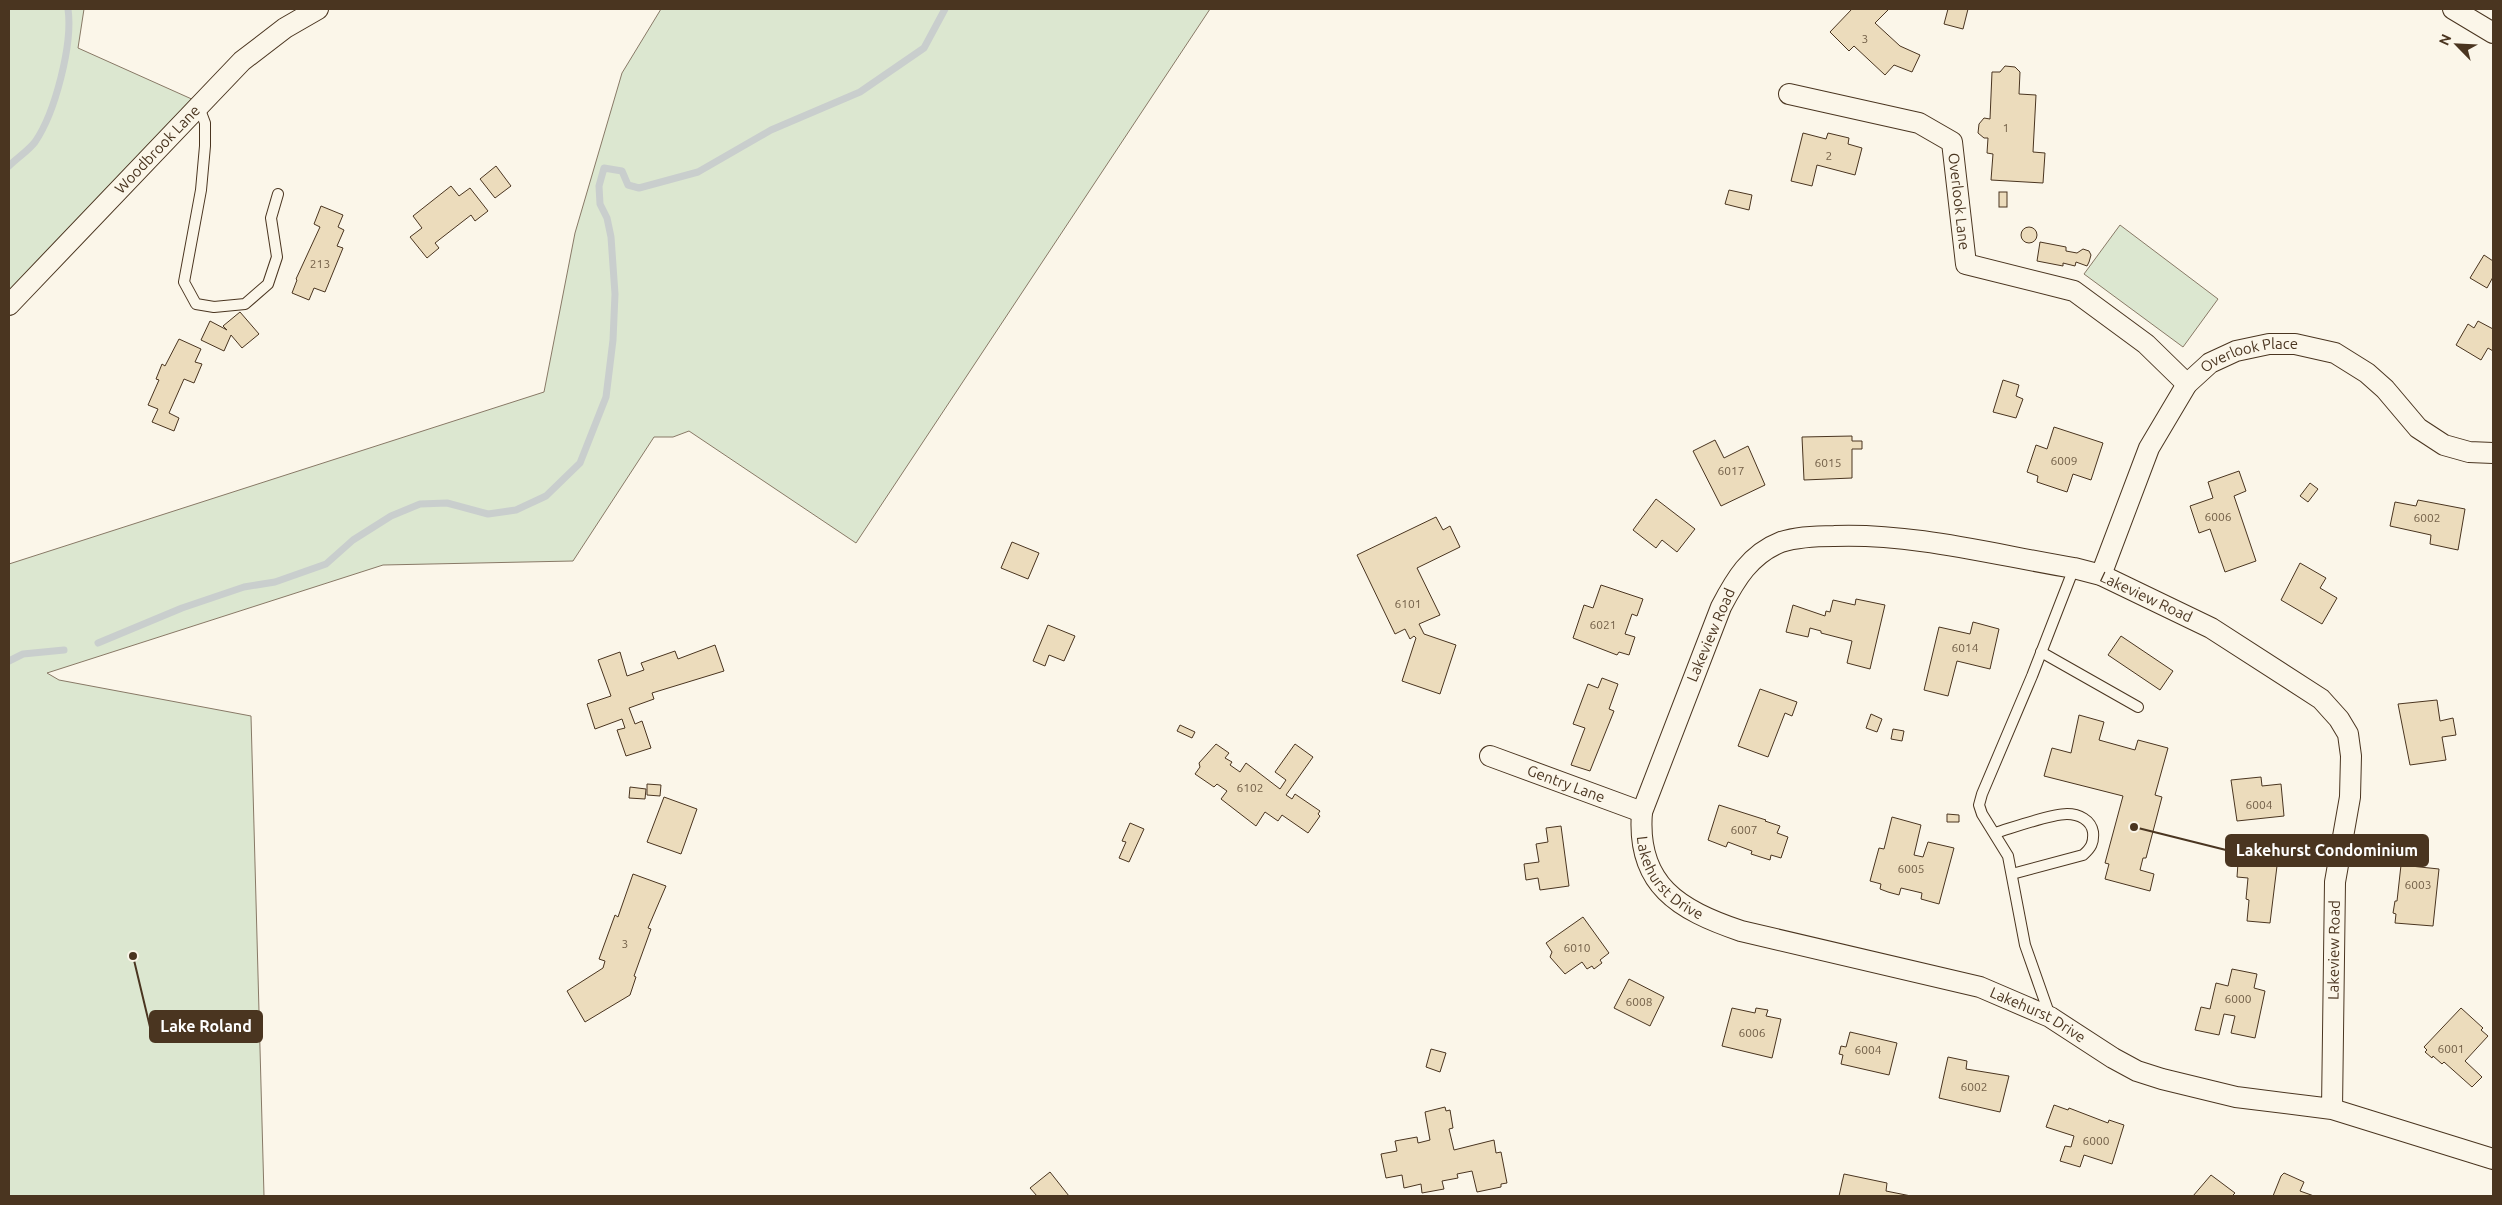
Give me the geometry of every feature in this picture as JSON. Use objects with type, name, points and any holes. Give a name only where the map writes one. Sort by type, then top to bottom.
[{"type":"street","name":"Woodbrook Lane","points":[[9,304],[242,61],[285,28],[318,9]]},
{"type":"street","points":[[2453,9],[2493,33]]},
{"type":"street","name":"Overlook Lane","points":[[1789,94],[1919,123],[1952,142],[1966,264],[2074,291],[2146,344],[2187,384]]},
{"type":"street","name":"Overlook Place","points":[[2101,575],[2149,448],[2187,384],[2210,363],[2236,351],[2270,344],[2294,344],[2335,353],[2368,373],[2385,389],[2418,428],[2444,445],[2469,452],[2493,453]]},
{"type":"street","name":"Lakeview Road","points":[[1642,812],[1721,607],[1735,580],[1746,566],[1781,542],[1805,538],[1863,535],[1903,538],[2074,568],[2101,575],[2211,628],[2286,675],[2321,699],[2340,719],[2348,734],[2351,756],[2350,797],[2335,882],[2332,1109]]},
{"type":"street","name":"Gentry Lane","points":[[1490,756],[1642,812]]},
{"type":"street","name":"Lakehurst Drive","points":[[1642,812],[1640,834],[1647,860],[1659,884],[1685,908],[1707,920],[1741,930],[1980,987],[2050,1016],[2113,1058],[2146,1074],[2236,1097],[2332,1109],[2493,1159]]},
{"type":"lane","points":[[199,107],[205,123],[205,146],[201,190],[184,282],[196,304],[214,307],[245,304],[268,284],[277,257],[271,218],[278,194]]},
{"type":"lane","points":[[2050,1016],[2025,945],[2015,902],[2008,856],[1982,814],[1979,805],[2074,568]]},
{"type":"lane","points":[[2041,652],[2138,707]]},
{"type":"lane","points":[[1995,833],[2067,814],[2086,818],[2092,825],[2091,848],[2083,855],[2012,874]]},
{"type":"green space","points":[[9,9],[84,9],[78,48],[205,105],[9,298]]},
{"type":"green space","points":[[661,9],[1210,9],[856,543],[689,431],[673,437],[654,437],[573,561],[383,565],[47,673],[59,680],[251,716],[264,1196],[9,1196],[9,564],[544,392],[575,233],[622,73]]},
{"type":"green space","points":[[2120,225],[2218,299],[2183,347],[2084,274]]},
{"type":"building","points":[[1852,9],[1889,9],[1875,23],[1900,46],[1920,55],[1912,72],[1894,65],[1885,75],[1854,46],[1849,51],[1830,32]]},
{"type":"building","points":[[1948,9],[1968,9],[1963,29],[1944,24]]},
{"type":"building","points":[[2005,66],[2015,67],[2020,72],[2019,94],[2036,95],[2033,152],[2045,153],[2043,183],[1991,180],[1993,154],[1987,153],[1988,138],[1984,138],[1978,133],[1979,124],[1984,118],[1990,119],[1992,72],[2000,72]]},
{"type":"building","points":[[1803,133],[1826,139],[1828,133],[1849,138],[1848,144],[1862,148],[1855,175],[1817,165],[1812,186],[1791,181]]},
{"type":"building","points":[[496,166],[511,186],[495,198],[480,179]]},
{"type":"building","points":[[451,186],[459,196],[470,188],[488,211],[475,221],[471,215],[435,243],[439,248],[427,258],[410,237],[422,228],[413,216]]},
{"type":"building","points":[[1729,190],[1752,195],[1749,210],[1725,204]]},
{"type":"building","points":[[1999,192],[2007,192],[2007,207],[1999,207]]},
{"type":"building","points":[[321,206],[343,215],[338,227],[344,230],[337,246],[343,248],[325,292],[314,288],[309,300],[292,293],[296,279],[320,227],[314,224]]},
{"type":"building","points":[[2029,227],[2035,229],[2037,235],[2035,241],[2029,243],[2023,241],[2021,235],[2023,229]]},
{"type":"building","points":[[2040,242],[2066,247],[2066,251],[2077,253],[2083,249],[2089,251],[2091,255],[2089,262],[2087,266],[2076,262],[2075,266],[2063,263],[2063,266],[2037,261]]},
{"type":"building","points":[[2484,255],[2493,261],[2493,277],[2487,288],[2470,278]]},
{"type":"building","points":[[240,312],[259,334],[242,348],[231,335],[224,351],[201,340],[210,321],[227,330],[223,326]]},
{"type":"building","points":[[2478,321],[2493,329],[2493,351],[2488,348],[2481,360],[2456,345],[2468,324],[2474,328]]},
{"type":"building","points":[[179,339],[201,349],[195,362],[202,364],[194,383],[184,379],[169,413],[179,418],[174,431],[152,422],[158,409],[148,405],[159,380],[156,379],[162,364],[165,366]]},
{"type":"building","points":[[2003,380],[2019,385],[2016,396],[2023,399],[2016,418],[1993,412]]},
{"type":"building","points":[[2054,427],[2103,443],[2091,480],[2073,474],[2067,492],[2037,482],[2038,476],[2027,472],[2036,445],[2047,449]]},
{"type":"building","points":[[1852,436],[1852,441],[1862,441],[1862,449],[1852,449],[1852,478],[1804,480],[1802,437]]},
{"type":"building","points":[[1715,440],[1724,458],[1748,446],[1765,485],[1721,506],[1693,451]]},
{"type":"building","points":[[2239,471],[2246,491],[2234,496],[2256,561],[2225,572],[2210,529],[2199,533],[2190,506],[2213,498],[2208,482]]},
{"type":"building","points":[[2310,483],[2318,489],[2308,502],[2300,496]]},
{"type":"building","points":[[1656,499],[1695,529],[1677,552],[1662,540],[1656,548],[1633,530]]},
{"type":"building","points":[[2418,500],[2465,509],[2458,550],[2430,544],[2431,535],[2390,526],[2395,502],[2416,506]]},
{"type":"building","points":[[1436,517],[1443,530],[1450,526],[1460,547],[1417,568],[1440,615],[1419,624],[1424,634],[1456,645],[1440,694],[1402,681],[1416,638],[1414,636],[1410,639],[1405,629],[1395,634],[1357,555]]},
{"type":"building","points":[[1012,542],[1039,553],[1028,579],[1001,568]]},
{"type":"building","points":[[2300,563],[2326,578],[2320,588],[2337,598],[2322,624],[2281,600]]},
{"type":"building","points":[[1601,585],[1643,599],[1637,616],[1632,614],[1625,634],[1635,637],[1629,655],[1619,652],[1617,655],[1573,638],[1584,605],[1593,608]]},
{"type":"building","points":[[1856,599],[1885,605],[1870,669],[1847,663],[1852,641],[1821,633],[1821,631],[1810,628],[1808,637],[1786,632],[1793,605],[1825,616],[1826,611],[1830,612],[1833,600],[1855,605]]},
{"type":"building","points":[[1973,622],[1999,629],[1990,669],[1957,661],[1948,696],[1924,690],[1939,627],[1970,634]]},
{"type":"building","points":[[1048,625],[1075,636],[1064,661],[1049,655],[1045,666],[1033,661]]},
{"type":"building","points":[[2121,636],[2173,671],[2160,690],[2108,655]]},
{"type":"building","points":[[715,645],[724,671],[652,693],[654,699],[629,708],[635,724],[642,721],[651,748],[626,756],[617,730],[625,728],[622,719],[595,729],[587,704],[611,696],[598,660],[620,652],[627,676],[644,670],[641,663],[675,651],[678,659]]},
{"type":"building","points":[[1602,678],[1618,684],[1609,709],[1614,711],[1590,771],[1571,765],[1585,728],[1573,724],[1588,684],[1598,688]]},
{"type":"building","points":[[1760,689],[1797,702],[1792,716],[1785,713],[1768,757],[1738,746]]},
{"type":"building","points":[[2437,700],[2440,721],[2453,718],[2456,735],[2442,737],[2446,760],[2410,765],[2398,704]]},
{"type":"building","points":[[1871,714],[1882,719],[1877,732],[1866,728]]},
{"type":"building","points":[[2079,715],[2104,722],[2099,740],[2135,750],[2138,740],[2168,748],[2155,795],[2162,797],[2146,858],[2143,858],[2140,870],[2154,874],[2150,891],[2105,879],[2109,864],[2105,863],[2123,796],[2044,776],[2052,748],[2071,753]]},
{"type":"building","points":[[1180,725],[1195,732],[1192,738],[1177,731]]},
{"type":"building","points":[[1893,729],[1904,731],[1902,741],[1891,739]]},
{"type":"building","points":[[1216,744],[1229,753],[1225,758],[1232,762],[1230,765],[1240,772],[1246,763],[1280,789],[1286,780],[1275,772],[1295,744],[1313,757],[1286,795],[1292,799],[1295,794],[1320,811],[1318,814],[1320,816],[1308,833],[1282,815],[1278,821],[1265,812],[1256,826],[1221,799],[1227,791],[1217,784],[1214,787],[1195,774],[1200,767],[1199,763]]},
{"type":"building","points":[[2261,777],[2262,786],[2281,784],[2284,816],[2237,821],[2231,780]]},
{"type":"building","points":[[647,784],[661,785],[660,796],[647,795]]},
{"type":"building","points":[[630,787],[646,789],[645,799],[629,798]]},
{"type":"building","points":[[664,797],[697,809],[681,854],[647,842]]},
{"type":"building","points":[[1719,805],[1780,826],[1777,833],[1788,837],[1781,858],[1771,855],[1770,860],[1751,854],[1752,851],[1728,842],[1726,847],[1708,840]]},
{"type":"building","points":[[1947,814],[1959,815],[1959,822],[1947,822]]},
{"type":"building","points":[[1892,817],[1921,825],[1914,855],[1923,857],[1928,842],[1954,848],[1939,904],[1921,899],[1922,893],[1901,888],[1899,895],[1880,889],[1881,884],[1870,881],[1879,848],[1884,849]]},
{"type":"building","points":[[1130,823],[1144,829],[1129,862],[1119,858],[1126,842],[1122,841]]},
{"type":"building","points":[[1561,826],[1569,886],[1540,890],[1538,878],[1526,880],[1524,864],[1539,862],[1536,844],[1548,842],[1546,828]]},
{"type":"building","points":[[2238,863],[2277,866],[2270,923],[2247,921],[2249,900],[2246,899],[2248,878],[2237,877]]},
{"type":"building","points":[[2401,865],[2439,869],[2433,926],[2395,923],[2396,914],[2393,913],[2395,901],[2397,901]]},
{"type":"building","points":[[633,874],[666,886],[648,928],[651,929],[634,976],[636,977],[630,995],[585,1022],[567,991],[603,968],[605,961],[599,959],[615,915],[618,917]]},
{"type":"building","points":[[1583,917],[1609,953],[1600,960],[1602,963],[1594,969],[1592,966],[1587,969],[1582,962],[1565,974],[1550,957],[1552,952],[1546,943]]},
{"type":"building","points":[[2232,969],[2257,974],[2254,988],[2265,991],[2255,1038],[2231,1033],[2235,1016],[2224,1014],[2219,1035],[2195,1030],[2201,1007],[2210,1009],[2216,983],[2228,986]]},
{"type":"building","points":[[1629,979],[1664,997],[1650,1026],[1614,1008]]},
{"type":"building","points":[[1732,1008],[1755,1013],[1756,1008],[1768,1010],[1766,1016],[1781,1019],[1772,1058],[1722,1046]]},
{"type":"building","points":[[2461,1008],[2483,1028],[2481,1030],[2488,1036],[2465,1061],[2482,1077],[2472,1087],[2444,1062],[2442,1064],[2433,1056],[2432,1058],[2425,1052],[2427,1050],[2424,1047]]},
{"type":"building","points":[[1850,1032],[1897,1043],[1889,1075],[1841,1064],[1843,1055],[1839,1054],[1841,1046],[1846,1047]]},
{"type":"building","points":[[1431,1049],[1446,1053],[1440,1072],[1426,1067]]},
{"type":"building","points":[[1948,1057],[1967,1061],[1966,1069],[2009,1076],[2000,1112],[1939,1098]]},
{"type":"building","points":[[2054,1105],[2068,1110],[2069,1108],[2108,1123],[2109,1120],[2124,1125],[2112,1164],[2084,1155],[2080,1167],[2060,1161],[2065,1146],[2071,1147],[2074,1136],[2046,1127]]},
{"type":"building","points":[[1445,1107],[1446,1111],[1450,1110],[1453,1128],[1449,1129],[1454,1150],[1494,1140],[1496,1153],[1501,1152],[1507,1183],[1501,1184],[1501,1187],[1477,1192],[1472,1171],[1457,1174],[1458,1178],[1442,1181],[1444,1189],[1422,1193],[1421,1184],[1404,1188],[1402,1175],[1386,1178],[1381,1154],[1397,1151],[1395,1141],[1417,1137],[1418,1143],[1430,1140],[1425,1112]]},
{"type":"building","points":[[1050,1172],[1069,1196],[1037,1196],[1030,1188]]},
{"type":"building","points":[[2284,1173],[2304,1182],[2300,1191],[2314,1196],[2273,1196]]},
{"type":"building","points":[[1844,1174],[1887,1183],[1886,1191],[1911,1196],[1839,1196]]},
{"type":"building","points":[[2211,1175],[2235,1193],[2232,1196],[2193,1196]]},
{"type":"waterway","points":[[9,166],[35,142],[56,96],[68,40],[68,9]]},
{"type":"waterway","points":[[98,643],[182,608],[244,587],[275,582],[326,564],[353,540],[391,516],[420,504],[447,503],[488,514],[516,510],[546,496],[580,463],[606,397],[613,340],[615,294],[611,237],[607,218],[600,204],[599,186],[604,168],[622,171],[628,185],[639,188],[698,172],[771,130],[860,92],[924,48],[945,9]]},
{"type":"waterway","points":[[9,661],[23,654],[64,650]]},
{"type":"place","name":"Lakehurst Condominium","points":[[2134,827]]},
{"type":"place","name":"Lake Roland","points":[[133,956]]}]
